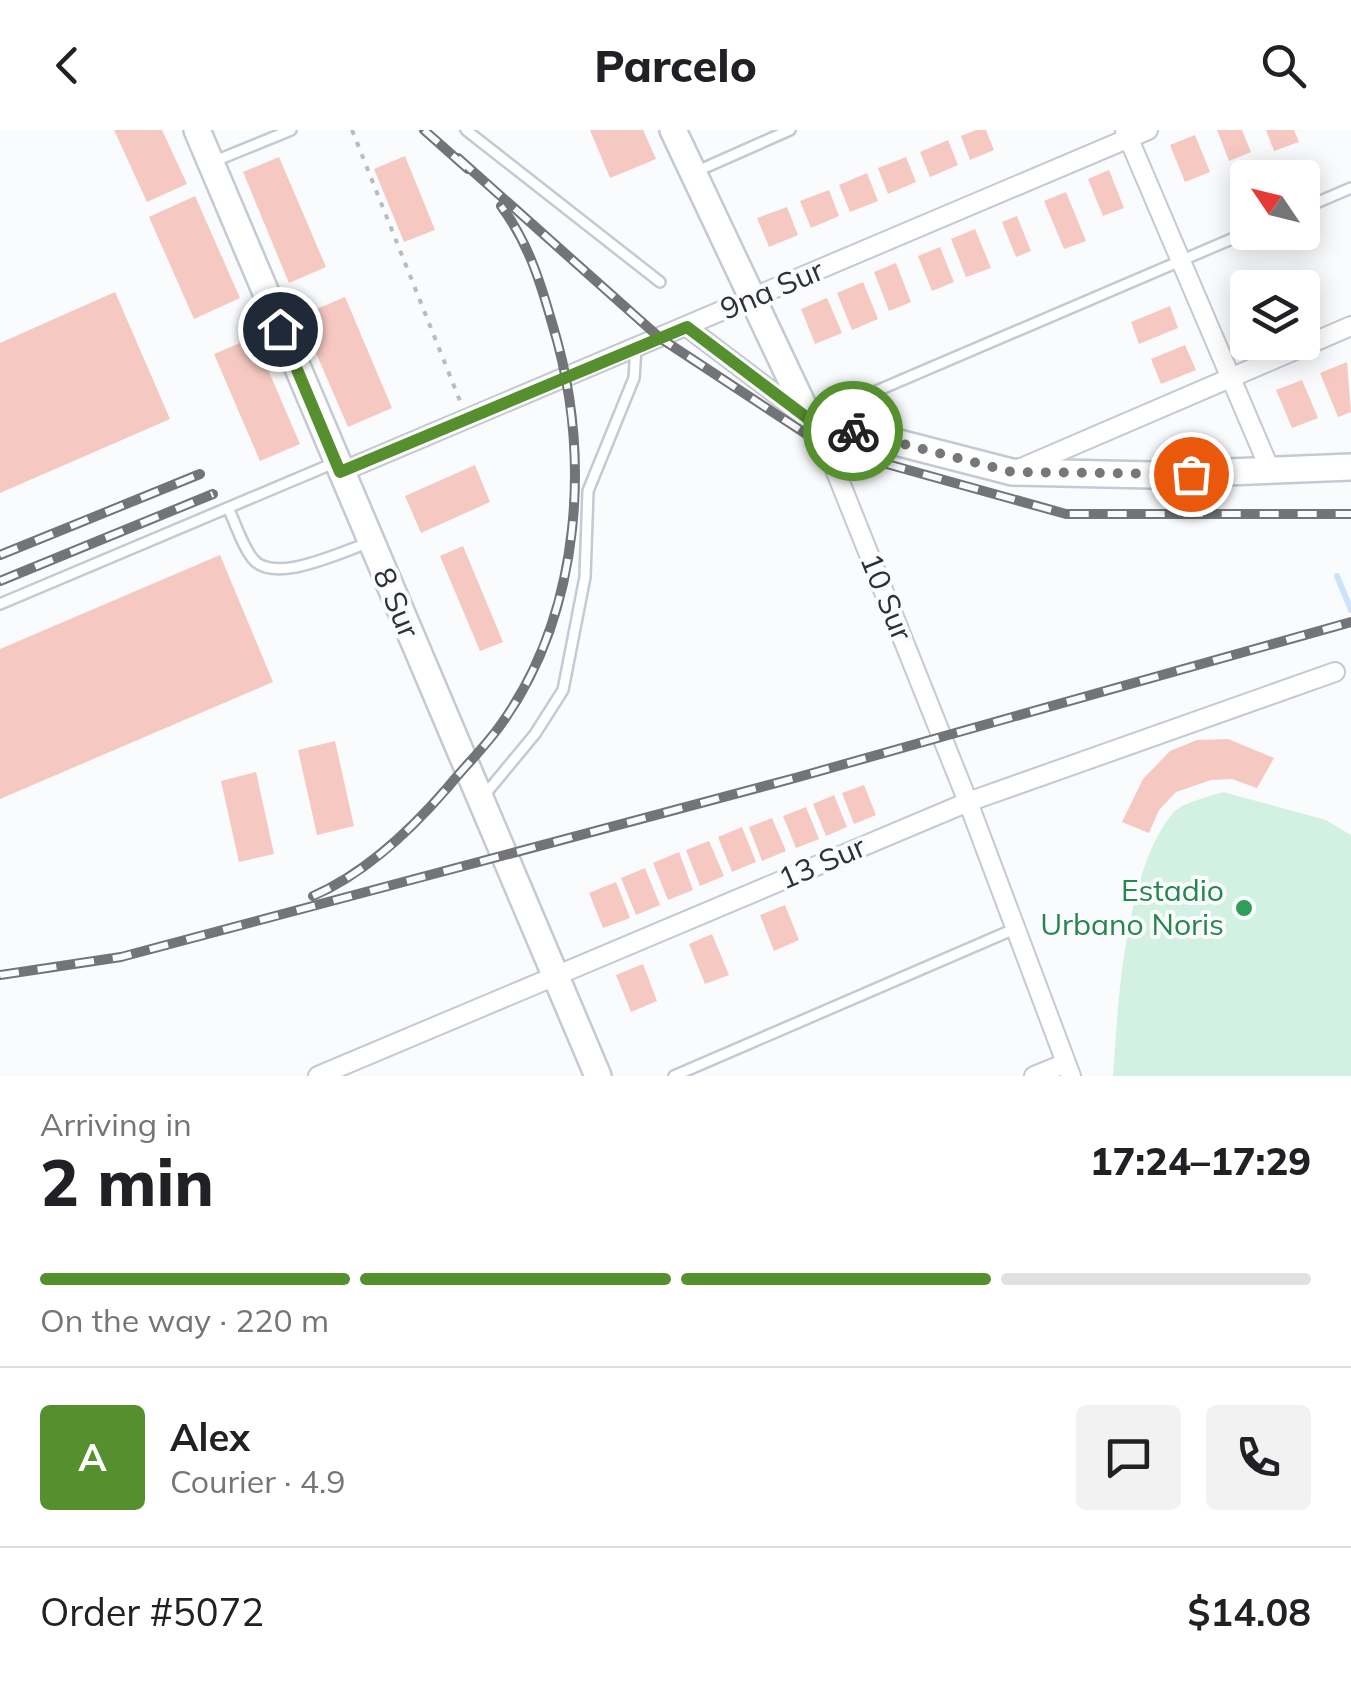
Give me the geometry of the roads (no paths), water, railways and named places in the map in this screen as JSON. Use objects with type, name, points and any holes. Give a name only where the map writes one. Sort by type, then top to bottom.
[{"type":"street","name":"8 Sur","points":[[197,130],[598,1076]]},
{"type":"street","name":"10 Sur","points":[[673,130],[750,300],[826,448],[968,802],[1012,930],[1069,1069]]},
{"type":"street","name":"9na Sur","points":[[338,467],[468,419],[1126,134],[1148,130]]},
{"type":"street","points":[[1126,134],[1234,376],[1271,472]]},
{"type":"street","points":[[1012,472],[1351,326]]},
{"type":"street","points":[[687,327],[810,420],[1012,472],[1271,472],[1351,467]]},
{"type":"street","name":"13 Sur","points":[[318,1076],[968,802],[1334,672]]},
{"type":"street","points":[[1034,1076],[1069,1069]]},
{"type":"lane","points":[[210,163],[291,130]]},
{"type":"lane","points":[[466,130],[660,282]]},
{"type":"lane","points":[[693,173],[790,130]]},
{"type":"lane","points":[[1320,201],[1351,188]]},
{"type":"lane","points":[[810,420],[1230,240]]},
{"type":"lane","points":[[480,800],[535,734],[563,690],[585,578],[588,491],[634,378],[636,348]]},
{"type":"lane","points":[[0,604],[228,508],[338,467]]},
{"type":"lane","points":[[228,508],[253,559],[263,568],[281,572],[370,542]]},
{"type":"lane","points":[[674,1076],[1012,930]]},
{"type":"waterway","points":[[1337,576],[1351,610]]},
{"type":"railway","points":[[424,130],[468,169]]},
{"type":"railway","points":[[458,158],[660,338],[826,447],[1066,514],[1351,514]]},
{"type":"railway","points":[[313,896],[369,863],[403,834],[496,731],[529,679],[564,581],[575,477],[565,373],[532,262],[501,206]]},
{"type":"railway","points":[[0,555],[200,474]]},
{"type":"railway","points":[[0,581],[213,494]]},
{"type":"railway","points":[[0,975],[121,957],[795,778],[1351,622]]},
{"type":"place","name":"Estadio Urbano Noris","points":[[1244,908]]}]
